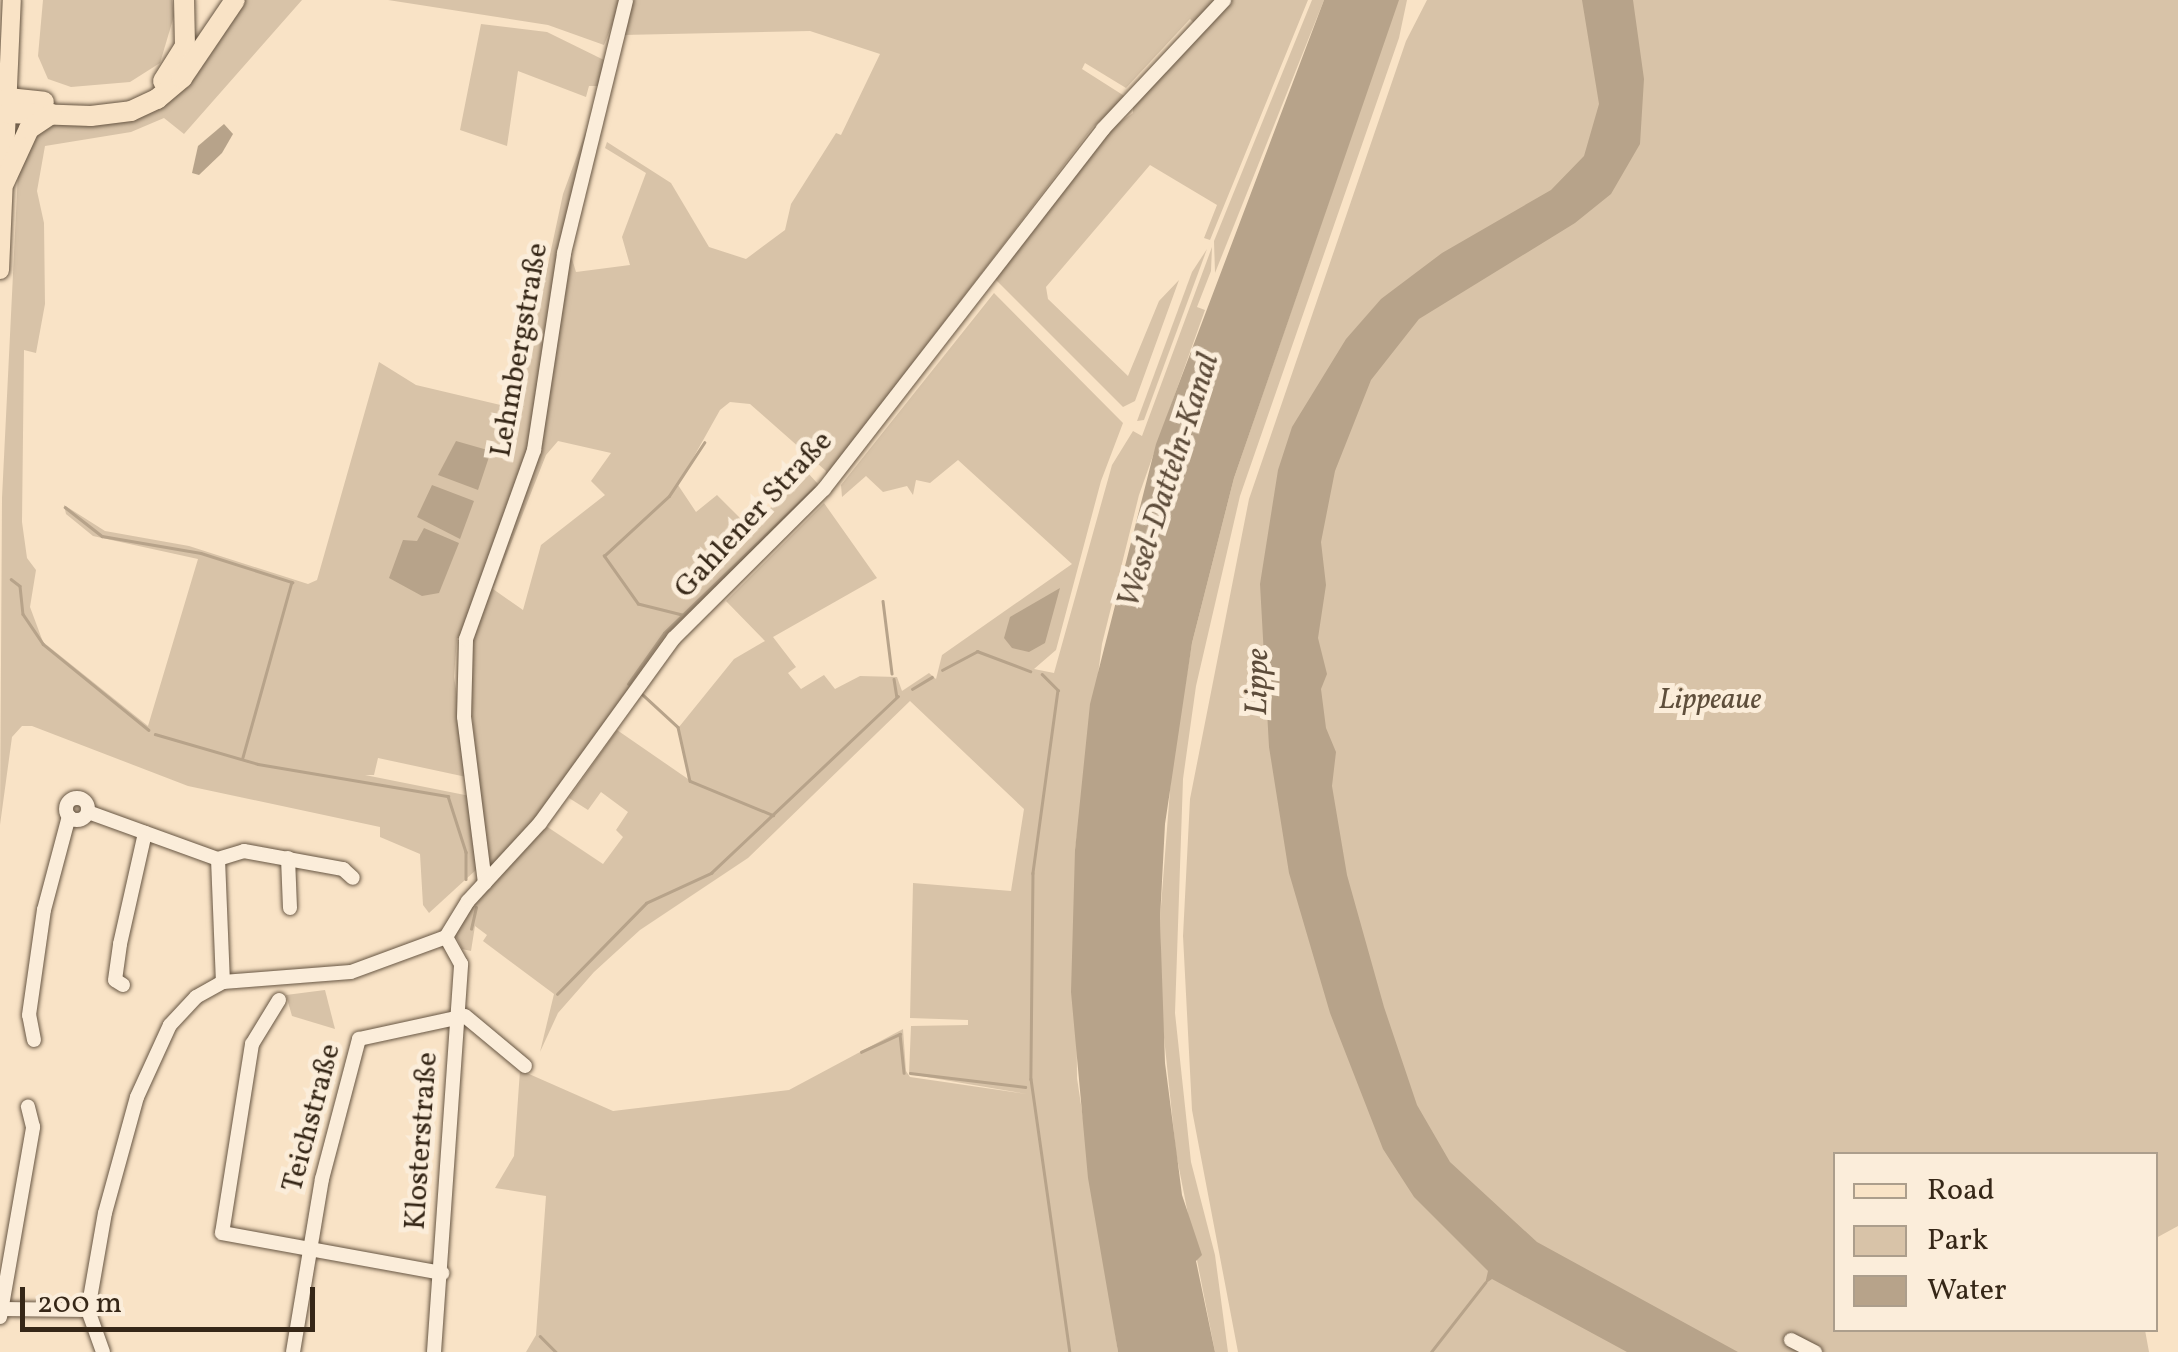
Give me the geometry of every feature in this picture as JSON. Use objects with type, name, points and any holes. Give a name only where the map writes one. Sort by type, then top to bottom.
[{"type":"highway","points":[[7,106],[107,103],[152,90],[174,70],[185,46],[184,0]]},
{"type":"highway","points":[[7,106],[51,114],[131,112],[158,100],[182,78],[235,0]]},
{"type":"highway","points":[[4,183],[29,129],[51,114]]},
{"type":"main road","points":[[0,270],[12,0]]},
{"type":"street","name":"Lehmbergstraße","points":[[485,884],[464,717],[466,639],[534,450],[564,254],[626,0]]},
{"type":"street","name":"Gahlener Straße","points":[[446,936],[485,884],[540,823],[674,638],[824,490],[1103,129],[1224,0]]},
{"type":"street","points":[[34,1040],[29,1015],[44,910],[69,816],[78,820],[88,812],[218,859],[236,851],[288,858],[343,869],[353,878]]},
{"type":"street","points":[[123,986],[115,980],[120,944],[145,832]]},
{"type":"street","points":[[288,858],[290,908]]},
{"type":"street","points":[[218,859],[223,982]]},
{"type":"street","points":[[103,1352],[88,1310],[105,1213],[137,1097],[170,1024],[196,997],[223,982],[336,975],[446,936]]},
{"type":"street","name":"Klosterstraße","points":[[434,1352],[461,964],[446,936]]},
{"type":"street","points":[[279,1000],[252,1044],[222,1233],[442,1273]]},
{"type":"street","points":[[457,1022],[466,1016],[477,1022],[525,1066]]},
{"type":"street","name":"Teichstraße","points":[[308,1250],[359,1039],[457,1022]]},
{"type":"street","points":[[28,1107],[32,1127],[1,1313],[88,1310]]},
{"type":"street","points":[[293,1352],[308,1250]]},
{"type":"street","points":[[1791,1340],[1815,1352]]},
{"type":"green space","points":[[43,0],[172,0],[174,16],[160,63],[130,82],[71,87],[48,79],[38,56]]},
{"type":"green space","points":[[241,0],[302,0],[184,134],[164,118],[131,132],[45,146],[37,191],[44,223],[45,304],[36,353],[24,350],[22,522],[27,558],[36,570],[30,607],[43,642],[148,726],[198,559],[93,536],[66,514],[64,505],[105,531],[189,546],[308,584],[317,580],[379,362],[416,385],[517,409],[563,194],[590,120],[530,451],[464,639],[457,638],[454,677],[471,778],[378,758],[374,775],[365,775],[475,797],[477,869],[429,913],[423,905],[420,854],[380,837],[380,827],[188,786],[32,726],[22,726],[12,737],[0,825],[2,498],[18,172],[39,125],[133,116]]},
{"type":"green space","points":[[388,0],[622,0],[604,45],[548,25]]},
{"type":"green space","points":[[629,0],[1219,0],[1195,24],[1190,19],[1126,88],[1085,63],[1082,69],[1126,97],[1093,127],[825,478],[826,471],[750,404],[730,402],[720,410],[678,485],[696,512],[717,495],[750,528],[807,472],[819,485],[664,643],[532,825],[488,869],[466,658],[543,430],[569,249],[576,272],[630,265],[622,237],[646,173],[605,148],[607,142],[671,183],[709,247],[746,259],[785,230],[791,204],[836,133],[841,135],[880,54],[810,31],[622,35]],"holes":[[[558,441],[611,453],[591,481],[605,495],[541,545],[523,610],[493,589],[546,455]]]},
{"type":"green space","points":[[1230,0],[1308,0],[1210,240],[1204,238],[1217,205],[1150,165],[1046,287],[1048,299],[1128,376],[1159,301],[1179,280],[1135,401],[1123,407],[994,278],[1110,129],[1133,113],[1133,105]]},
{"type":"green space","points":[[1312,0],[1324,0],[1215,273],[1214,241]]},
{"type":"green space","points":[[1398,0],[1407,0],[1399,38],[1240,496],[1196,686],[1183,779],[1175,1013],[1191,1162],[1215,1255],[1228,1352],[1215,1352],[1176,1153],[1162,1018],[1160,919],[1172,764],[1192,643],[1234,478]]},
{"type":"green space","name":"Lippeaue","points":[[1427,0],[2178,0],[2178,1226],[2158,1237],[2158,1152],[1833,1152],[1833,1332],[2145,1332],[2149,1352],[1238,1352],[1192,1110],[1183,936],[1190,799],[1249,499],[1406,41]]},
{"type":"green space","points":[[481,24],[547,32],[606,61],[601,86],[589,86],[586,97],[518,71],[507,146],[460,130]]},
{"type":"green space","points":[[1212,247],[1211,271],[1197,307],[1205,310],[1139,495],[1102,644],[1075,850],[1077,1078],[1118,1352],[526,1352],[536,1335],[546,1196],[495,1188],[514,1156],[520,1070],[613,1111],[789,1090],[903,1029],[906,1071],[910,1077],[1027,1094],[909,1074],[911,1026],[968,1025],[968,1020],[910,1018],[913,883],[1011,891],[1024,809],[910,701],[748,858],[640,930],[594,972],[558,1013],[540,1052],[554,994],[483,941],[487,935],[475,926],[471,951],[462,949],[455,934],[475,901],[543,824],[603,864],[623,837],[616,830],[628,812],[601,792],[588,810],[569,798],[617,730],[688,779],[679,727],[734,659],[765,641],[726,601],[824,503],[877,578],[773,637],[796,667],[788,673],[801,689],[824,675],[835,689],[860,676],[897,677],[902,691],[929,673],[936,679],[942,655],[1072,564],[958,460],[930,483],[916,480],[913,495],[907,486],[883,492],[866,476],[842,497],[841,485],[994,293],[1123,423],[1101,481],[1056,650],[1034,669],[1054,673],[1112,465],[1133,431],[1142,436]]},
{"type":"green space","points":[[1207,249],[1144,420],[1137,421],[1192,272]]},
{"type":"green space","points":[[325,990],[335,1029],[292,1016],[286,995]]},
{"type":"water","name":"Wesel-Datteln-Kanal","points":[[1324,0],[1399,0],[1234,478],[1192,643],[1165,824],[1160,919],[1165,1063],[1182,1195],[1202,1255],[1196,1261],[1215,1352],[1118,1352],[1088,1178],[1071,992],[1075,850],[1090,704],[1156,444]]},
{"type":"water","points":[[1582,0],[1633,0],[1644,79],[1640,144],[1611,194],[1575,223],[1419,319],[1371,380],[1335,471],[1321,542],[1326,585],[1318,638],[1327,674],[1321,689],[1326,728],[1336,752],[1332,786],[1347,875],[1384,1007],[1417,1105],[1450,1162],[1537,1242],[1738,1352],[1627,1352],[1492,1279],[1485,1284],[1488,1271],[1414,1197],[1383,1149],[1330,1013],[1289,873],[1269,747],[1260,584],[1278,470],[1292,427],[1346,339],[1381,299],[1442,253],[1551,190],[1584,156],[1599,104]]},
{"type":"water","points":[[224,124],[233,134],[222,153],[199,175],[192,173],[198,146]]},
{"type":"water","points":[[456,441],[491,451],[478,490],[438,475]]},
{"type":"water","points":[[432,485],[474,501],[460,539],[417,517]]},
{"type":"water","points":[[424,528],[459,543],[439,593],[422,596],[389,578],[403,540],[417,541]]},
{"type":"water","points":[[1060,588],[1045,643],[1029,652],[1012,648],[1004,638],[1010,617]]},
{"type":"waterway","points":[[682,615],[638,604],[604,556],[669,496],[704,443]]},
{"type":"waterway","points":[[628,684],[664,633],[814,488]]},
{"type":"waterway","points":[[65,507],[102,536],[201,553],[292,582],[243,757]]},
{"type":"waterway","points":[[11,579],[20,586],[23,614],[43,644],[149,730]]},
{"type":"waterway","points":[[883,601],[892,673]]},
{"type":"waterway","points":[[942,670],[977,651],[1030,671]]},
{"type":"waterway","points":[[1042,674],[1058,690],[1033,873],[1031,1079],[1070,1352]]},
{"type":"waterway","points":[[912,689],[932,677]]},
{"type":"waterway","points":[[894,679],[897,697]]},
{"type":"waterway","points":[[641,693],[678,727],[690,781],[773,815]]},
{"type":"waterway","points":[[557,994],[646,903],[711,873],[898,696]]},
{"type":"waterway","points":[[155,734],[258,764],[448,796],[466,852],[466,879]]},
{"type":"waterway","points":[[471,929],[476,908]]},
{"type":"waterway","points":[[861,1052],[900,1034],[904,1073]]},
{"type":"waterway","points":[[910,1073],[1025,1087]]},
{"type":"waterway","points":[[1431,1352],[1485,1283]]},
{"type":"waterway","points":[[540,1336],[556,1352]]},
{"type":"water label","name":"Lippe","points":[[1259,682]]}]
